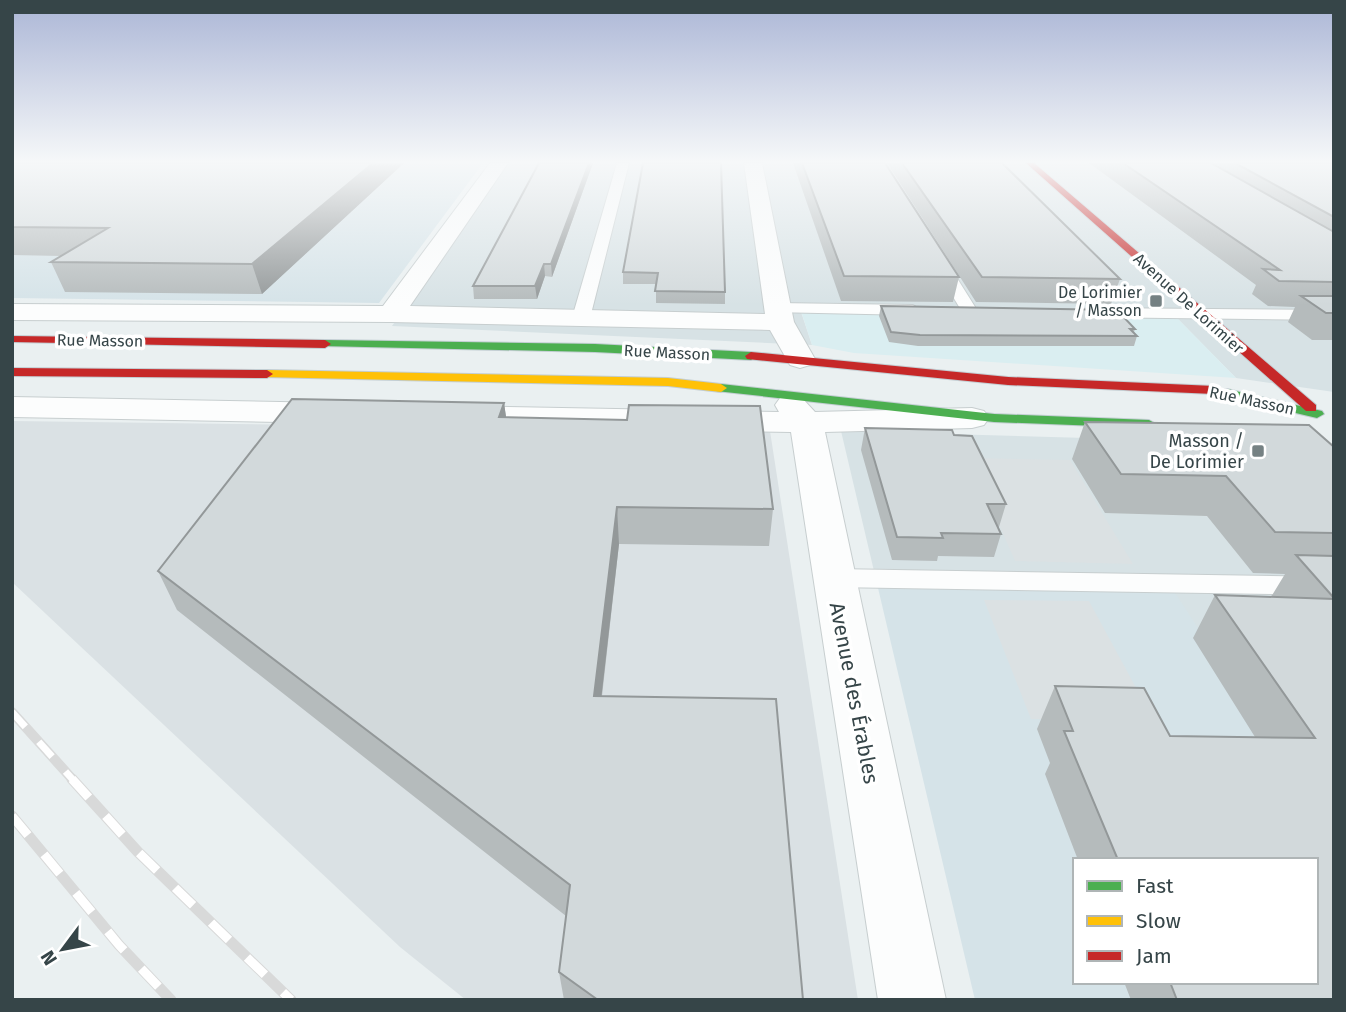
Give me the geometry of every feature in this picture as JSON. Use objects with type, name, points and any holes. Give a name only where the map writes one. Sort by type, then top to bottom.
[{"type":"street","points":[[391,314],[465,210]]},
{"type":"street","points":[[761,210],[778,315],[800,359]]},
{"type":"street","name":"Avenue De Lorimier","points":[[1084,210],[1328,420]]},
{"type":"street","name":"Rue Masson","points":[[12,312],[581,318],[778,315]]},
{"type":"street","name":"Rue Masson","points":[[12,339],[595,348],[800,359],[1008,381],[1214,390],[1328,420]]},
{"type":"street","name":"Rue Masson","points":[[12,372],[384,375],[668,382],[794,408]]},
{"type":"street","points":[[12,407],[361,414]]},
{"type":"street","name":"Rue Masson","points":[[431,415],[794,408],[1161,424]]},
{"type":"street","name":"Avenue des Érables","points":[[794,408],[833,578],[912,1000]]},
{"type":"street","name":"Rue Masson","points":[[1271,422],[1328,420]]},
{"type":"lane","points":[[581,318],[610,210]]},
{"type":"lane","points":[[934,254],[968,310]]},
{"type":"lane","points":[[778,315],[929,310]]},
{"type":"lane","points":[[1073,312],[1334,315]]},
{"type":"lane","points":[[833,578],[1334,586]]},
{"type":"shaded area","points":[[12,210],[448,210],[379,303],[12,298]]},
{"type":"shaded area","points":[[475,210],[1334,210],[1334,392],[1236,378],[1175,316],[801,312],[812,345],[392,326]]},
{"type":"shaded area","points":[[801,311],[1175,316],[1236,378],[854,353],[812,345]]},
{"type":"shaded area","points":[[12,421],[770,431],[858,1000],[466,1000],[400,947],[12,582]]},
{"type":"shaded area","points":[[841,431],[1299,444],[1334,770],[874,571]]},
{"type":"shaded area","points":[[970,458],[1070,460],[1133,564],[1015,561]]},
{"type":"shaded area","points":[[874,571],[1166,579],[1289,768],[1334,770],[1334,1000],[975,1000]]},
{"type":"shaded area","points":[[984,600],[1089,601],[1154,721],[1031,719]]},
{"type":"building","points":[[12,210],[316,210],[252,264],[51,262],[108,228],[12,227]]},
{"type":"building","points":[[514,210],[571,210],[551,264],[544,264],[535,286],[473,286]]},
{"type":"building","points":[[634,210],[722,210],[725,292],[655,291],[658,273],[623,272]]},
{"type":"building","points":[[820,210],[916,210],[959,277],[844,276]]},
{"type":"building","points":[[935,210],[1050,210],[1120,279],[982,277]]},
{"type":"building","points":[[1192,210],[1295,210],[1334,232],[1334,282],[1279,281],[1263,269],[1280,270]]},
{"type":"building","points":[[1322,210],[1334,210],[1334,217]]},
{"type":"building","points":[[1301,296],[1334,296],[1334,313],[1326,313]]},
{"type":"building","points":[[881,306],[1117,310],[1135,329],[1130,329],[1137,336],[920,335],[891,332]]},
{"type":"building","points":[[292,399],[504,403],[499,417],[627,420],[629,405],[760,406],[773,509],[617,507],[594,696],[776,699],[803,1000],[598,1000],[559,972],[570,885],[158,571]]},
{"type":"building","points":[[1085,422],[1309,425],[1334,447],[1334,533],[1275,532],[1226,476],[1121,474]]},
{"type":"building","points":[[865,428],[952,430],[954,435],[972,436],[1006,504],[987,504],[1001,534],[941,533],[943,538],[897,537]]},
{"type":"building","points":[[1296,555],[1334,556],[1334,598]]},
{"type":"building","points":[[1215,595],[1334,599],[1334,1000],[1177,1000],[1171,984],[1318,984],[1318,858],[1117,858],[1064,731],[1073,731],[1055,686],[1144,688],[1170,736],[1315,738]]},
{"type":"railway","points":[[12,712],[74,781]]},
{"type":"railway","points":[[72,779],[138,852],[291,1000]]},
{"type":"railway","points":[[12,816],[119,945],[171,1000]]},
{"type":"traffic: fast","points":[[325,344],[595,348],[751,356]]},
{"type":"traffic: fast","points":[[721,388],[994,418],[1149,424]]},
{"type":"traffic: fast","points":[[1227,393],[1317,414]]},
{"type":"traffic: slow","points":[[267,374],[668,382],[721,388]]},
{"type":"traffic: jam","points":[[1084,210],[1311,408]]},
{"type":"traffic: jam","points":[[12,339],[325,344]]},
{"type":"traffic: jam","points":[[751,356],[1008,381],[1214,390],[1227,393]]},
{"type":"traffic: jam","points":[[12,372],[267,374]]},
{"type":"place","name":"De Lorimier / Masson","points":[[1156,301]]},
{"type":"place","name":"Masson / De Lorimier","points":[[1258,451]]}]
